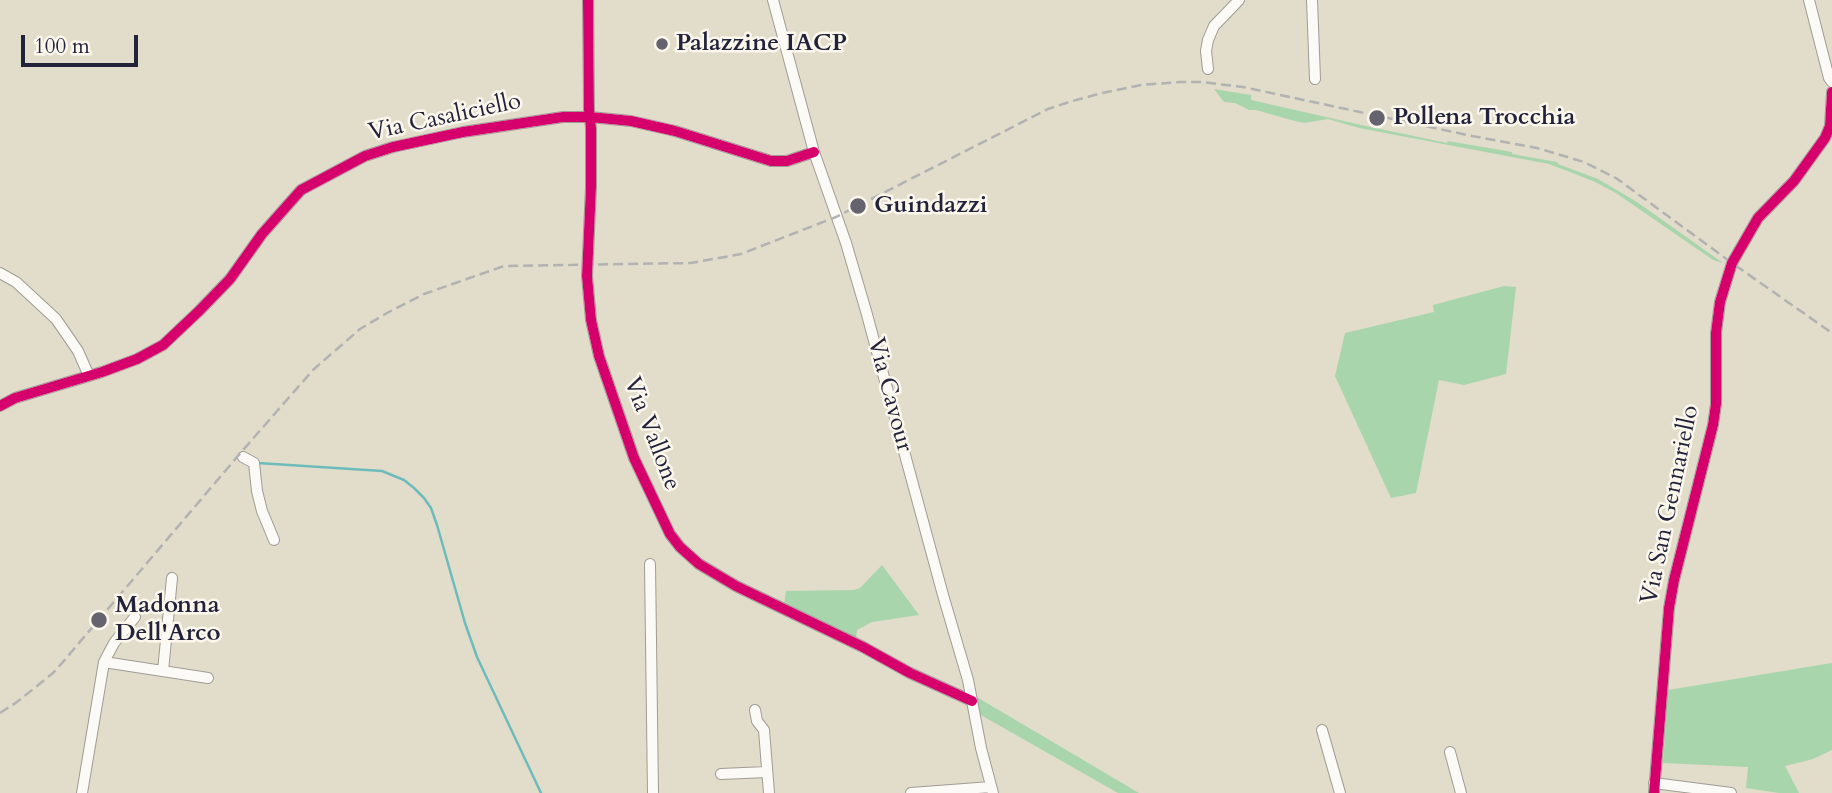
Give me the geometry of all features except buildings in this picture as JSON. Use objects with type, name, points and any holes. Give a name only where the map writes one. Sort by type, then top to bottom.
[{"type":"street","name":"Via Vallone","points":[[588,0],[591,187],[587,276],[591,320],[604,369],[634,458],[670,534],[699,564],[737,586],[863,647],[910,673],[972,701]]},
{"type":"street","name":"Via Cavour","points":[[774,0],[814,152],[858,281],[972,701],[992,790]]},
{"type":"street","points":[[1208,69],[1206,51],[1214,26],[1239,0]]},
{"type":"street","points":[[1312,0],[1315,79]]},
{"type":"street","points":[[1809,0],[1832,82]]},
{"type":"street","name":"Via San Gennariello","points":[[1654,788],[1669,608],[1713,425],[1716,404],[1717,316],[1724,285],[1732,263],[1758,218],[1794,181],[1825,138],[1830,126],[1832,92]]},
{"type":"street","name":"Via Casaliciello","points":[[0,406],[15,398],[136,359],[163,345],[230,279],[261,234],[302,190],[348,164],[393,147],[449,134],[563,117],[590,117],[631,121],[675,131],[771,161],[787,161],[814,152]]},
{"type":"street","points":[[0,273],[16,282],[56,319],[78,351],[89,376]]},
{"type":"street","points":[[243,457],[254,463],[262,512],[274,540]]},
{"type":"street","points":[[650,564],[653,793]]},
{"type":"street","points":[[163,671],[172,578]]},
{"type":"street","points":[[82,793],[104,662],[114,643],[135,617]]},
{"type":"street","points":[[104,662],[208,678]]},
{"type":"street","points":[[755,710],[757,722],[764,730],[769,793]]},
{"type":"street","points":[[1322,730],[1340,793]]},
{"type":"street","points":[[1450,752],[1461,793]]},
{"type":"street","points":[[721,774],[767,772]]},
{"type":"street","points":[[1654,788],[1731,793]]},
{"type":"street","points":[[911,793],[992,790]]},
{"type":"green space","points":[[1214,89],[1251,95],[1251,100],[1366,126],[1557,162],[1598,179],[1637,202],[1723,263],[1713,260],[1616,193],[1549,164],[1359,128],[1328,119],[1304,123],[1224,102]]},
{"type":"green space","points":[[1504,286],[1516,287],[1506,374],[1464,385],[1439,380],[1416,493],[1391,498],[1335,376],[1345,333],[1434,312],[1433,305]]},
{"type":"green space","points":[[882,565],[919,615],[872,622],[857,630],[856,639],[784,604],[786,591],[860,588]]},
{"type":"green space","points":[[1832,663],[1832,750],[1813,759],[1785,766],[1799,793],[1746,788],[1748,767],[1663,763],[1668,690]]},
{"type":"green space","points":[[975,696],[1139,793],[1118,793],[979,714]]},
{"type":"waterway","points":[[258,463],[382,471],[404,480],[424,498],[437,525],[477,657],[541,793]]},
{"type":"railway","points":[[0,713],[53,673],[313,370],[360,329],[387,313],[424,294],[504,266],[691,263],[741,254],[836,217],[1048,109],[1102,93],[1141,85],[1180,82],[1243,87],[1537,148],[1584,162],[1616,178],[1832,333]]},
{"type":"cycle path","points":[[588,0],[591,187],[587,276],[591,320],[599,356],[634,458],[670,534],[699,564],[736,586],[972,701]]},
{"type":"cycle path","points":[[1654,793],[1669,608],[1713,425],[1716,404],[1716,333],[1720,302],[1732,263],[1758,218],[1794,181],[1825,138],[1830,126],[1832,92]]},
{"type":"cycle path","points":[[0,406],[15,398],[137,359],[163,345],[230,279],[262,234],[301,190],[365,156],[393,147],[463,132],[563,117],[590,117],[631,121],[675,131],[771,161],[787,161],[814,152]]},
{"type":"place","name":"Palazzine IACP","points":[[662,44]]},
{"type":"place","name":"Pollena Trocchia","points":[[1377,118]]},
{"type":"place","name":"Guindazzi","points":[[858,206]]},
{"type":"place","name":"Madonna Dell'Arco","points":[[99,620]]}]
